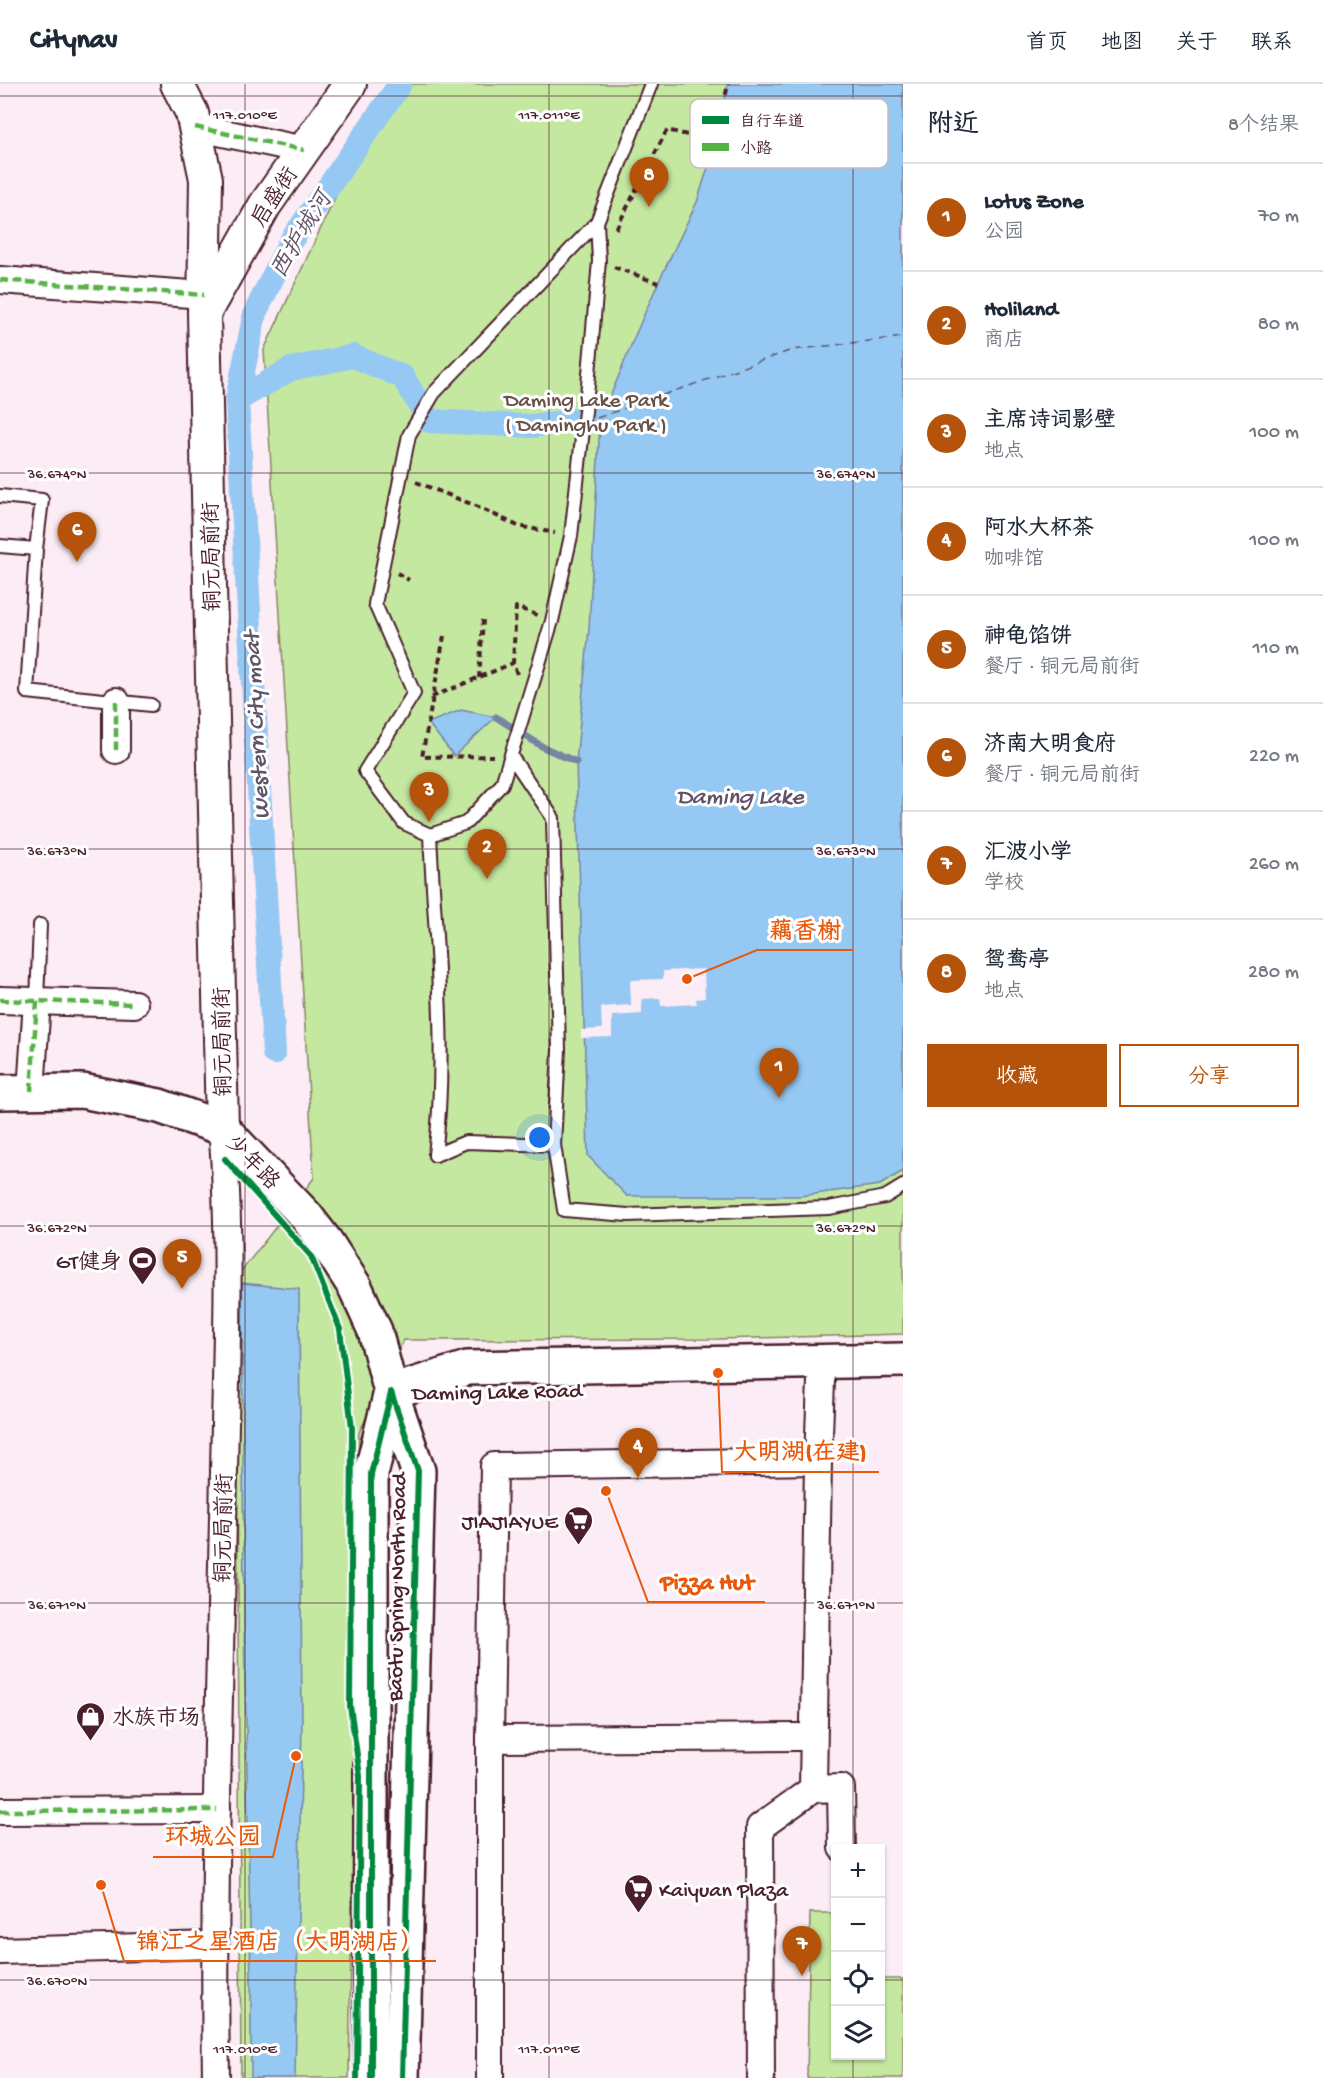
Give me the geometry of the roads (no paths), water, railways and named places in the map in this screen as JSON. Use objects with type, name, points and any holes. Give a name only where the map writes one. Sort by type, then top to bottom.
[{"type":"main road","name":"少年路","points":[[15,1092],[82,1091],[159,1107],[222,1128],[306,1216],[332,1251],[355,1287],[375,1332],[391,1392]]},
{"type":"main road","name":"Daming Lake Road","points":[[391,1392],[467,1368],[903,1360]]},
{"type":"main road","name":"Daming Lake Road","points":[[391,1392],[903,1378]]},
{"type":"main road","name":"Baotu Spring North Road","points":[[371,2078],[371,1474],[391,1392]]},
{"type":"main road","name":"Baotu Spring North Road","points":[[391,1392],[418,1471],[402,2078]]},
{"type":"street","name":"铜元局前街","points":[[177,84],[192,113],[206,179],[204,304],[227,1275],[215,1945],[216,2078]]},
{"type":"street","name":"启盛街","points":[[204,304],[265,205],[350,84]]},
{"type":"street","points":[[195,127],[304,150]]},
{"type":"street","points":[[0,280],[204,304]]},
{"type":"street","points":[[116,701],[116,750]]},
{"type":"street","points":[[0,1000],[134,1004]]},
{"type":"street","points":[[15,1092],[36,1001]]},
{"type":"street","points":[[813,1790],[821,1381]]},
{"type":"street","points":[[490,2078],[490,1739],[494,1466],[818,1461]]},
{"type":"street","points":[[490,1739],[799,1737]]},
{"type":"street","points":[[761,2078],[760,1827],[813,1790],[841,1788],[842,1844]]},
{"type":"street","points":[[0,1811],[217,1810]]},
{"type":"street","points":[[0,1951],[215,1945]]},
{"type":"lane","points":[[597,222],[599,261],[580,457],[571,536],[552,621],[502,784],[466,823],[430,835],[405,823],[365,771],[414,693],[375,604],[409,435],[434,393],[597,222],[651,84]]},
{"type":"lane","points":[[0,496],[42,500],[36,549],[27,692],[151,705]]},
{"type":"lane","points":[[0,546],[36,549]]},
{"type":"lane","points":[[512,751],[553,818],[559,1050],[555,1145],[564,1210],[628,1215],[829,1208],[885,1197],[903,1186]]},
{"type":"lane","points":[[430,835],[439,1024],[439,1121],[435,1155],[466,1142],[555,1145]]},
{"type":"lane","points":[[36,1001],[40,925]]},
{"type":"water","name":"Daming Lake","points":[[728,84],[903,84],[903,1171],[880,1185],[800,1196],[627,1196],[588,1156],[576,762],[589,629],[602,417],[658,283],[697,202],[708,168],[888,168],[888,99],[725,99]]},
{"type":"water","points":[[461,710],[496,717],[454,756],[428,723]]},
{"type":"water","points":[[242,1283],[299,1289],[302,1722],[295,2078],[251,2078],[244,1624]]},
{"type":"waterway","name":"Western City moat","points":[[274,1053],[237,400],[255,313],[290,242],[400,84]]},
{"type":"waterway","points":[[237,400],[291,369],[353,356],[403,377],[429,421],[531,426],[597,418]]},
{"type":"waterway","points":[[496,717],[543,747],[576,762]]},
{"type":"place","name":"鸳鸯亭","points":[[649,207]]},
{"type":"place","name":"济南大明食府","points":[[77,562]]},
{"type":"place","name":"主席诗词影壁","points":[[429,822]]},
{"type":"place","name":"Holiland","points":[[487,879]]},
{"type":"place","name":"藕香榭","points":[[687,979]]},
{"type":"place","name":"Lotus Zone","points":[[779,1098]]},
{"type":"place","name":"GT健身","points":[[143,1286]]},
{"type":"place","name":"神龟馅饼","points":[[182,1289]]},
{"type":"place","name":"大明湖(在建)","points":[[718,1373]]},
{"type":"place","name":"阿水大杯茶","points":[[638,1478]]},
{"type":"place","name":"Pizza Hut","points":[[606,1491]]},
{"type":"place","name":"JIAJIAYUE","points":[[579,1546]]},
{"type":"place","name":"水族市场","points":[[91,1742]]},
{"type":"place","name":"环城公园","points":[[296,1756]]},
{"type":"place","name":"锦江之星酒店（大明湖店）","points":[[101,1885]]},
{"type":"place","name":"Kaiyuan Plaza","points":[[638,1914]]},
{"type":"place","name":"汇波小学","points":[[802,1976]]},
{"type":"water label","name":"西护城河","points":[[300,234]]},
{"type":"park label","name":"Daming Lake Park ( Daminghu Park )","points":[[586,410]]}]
